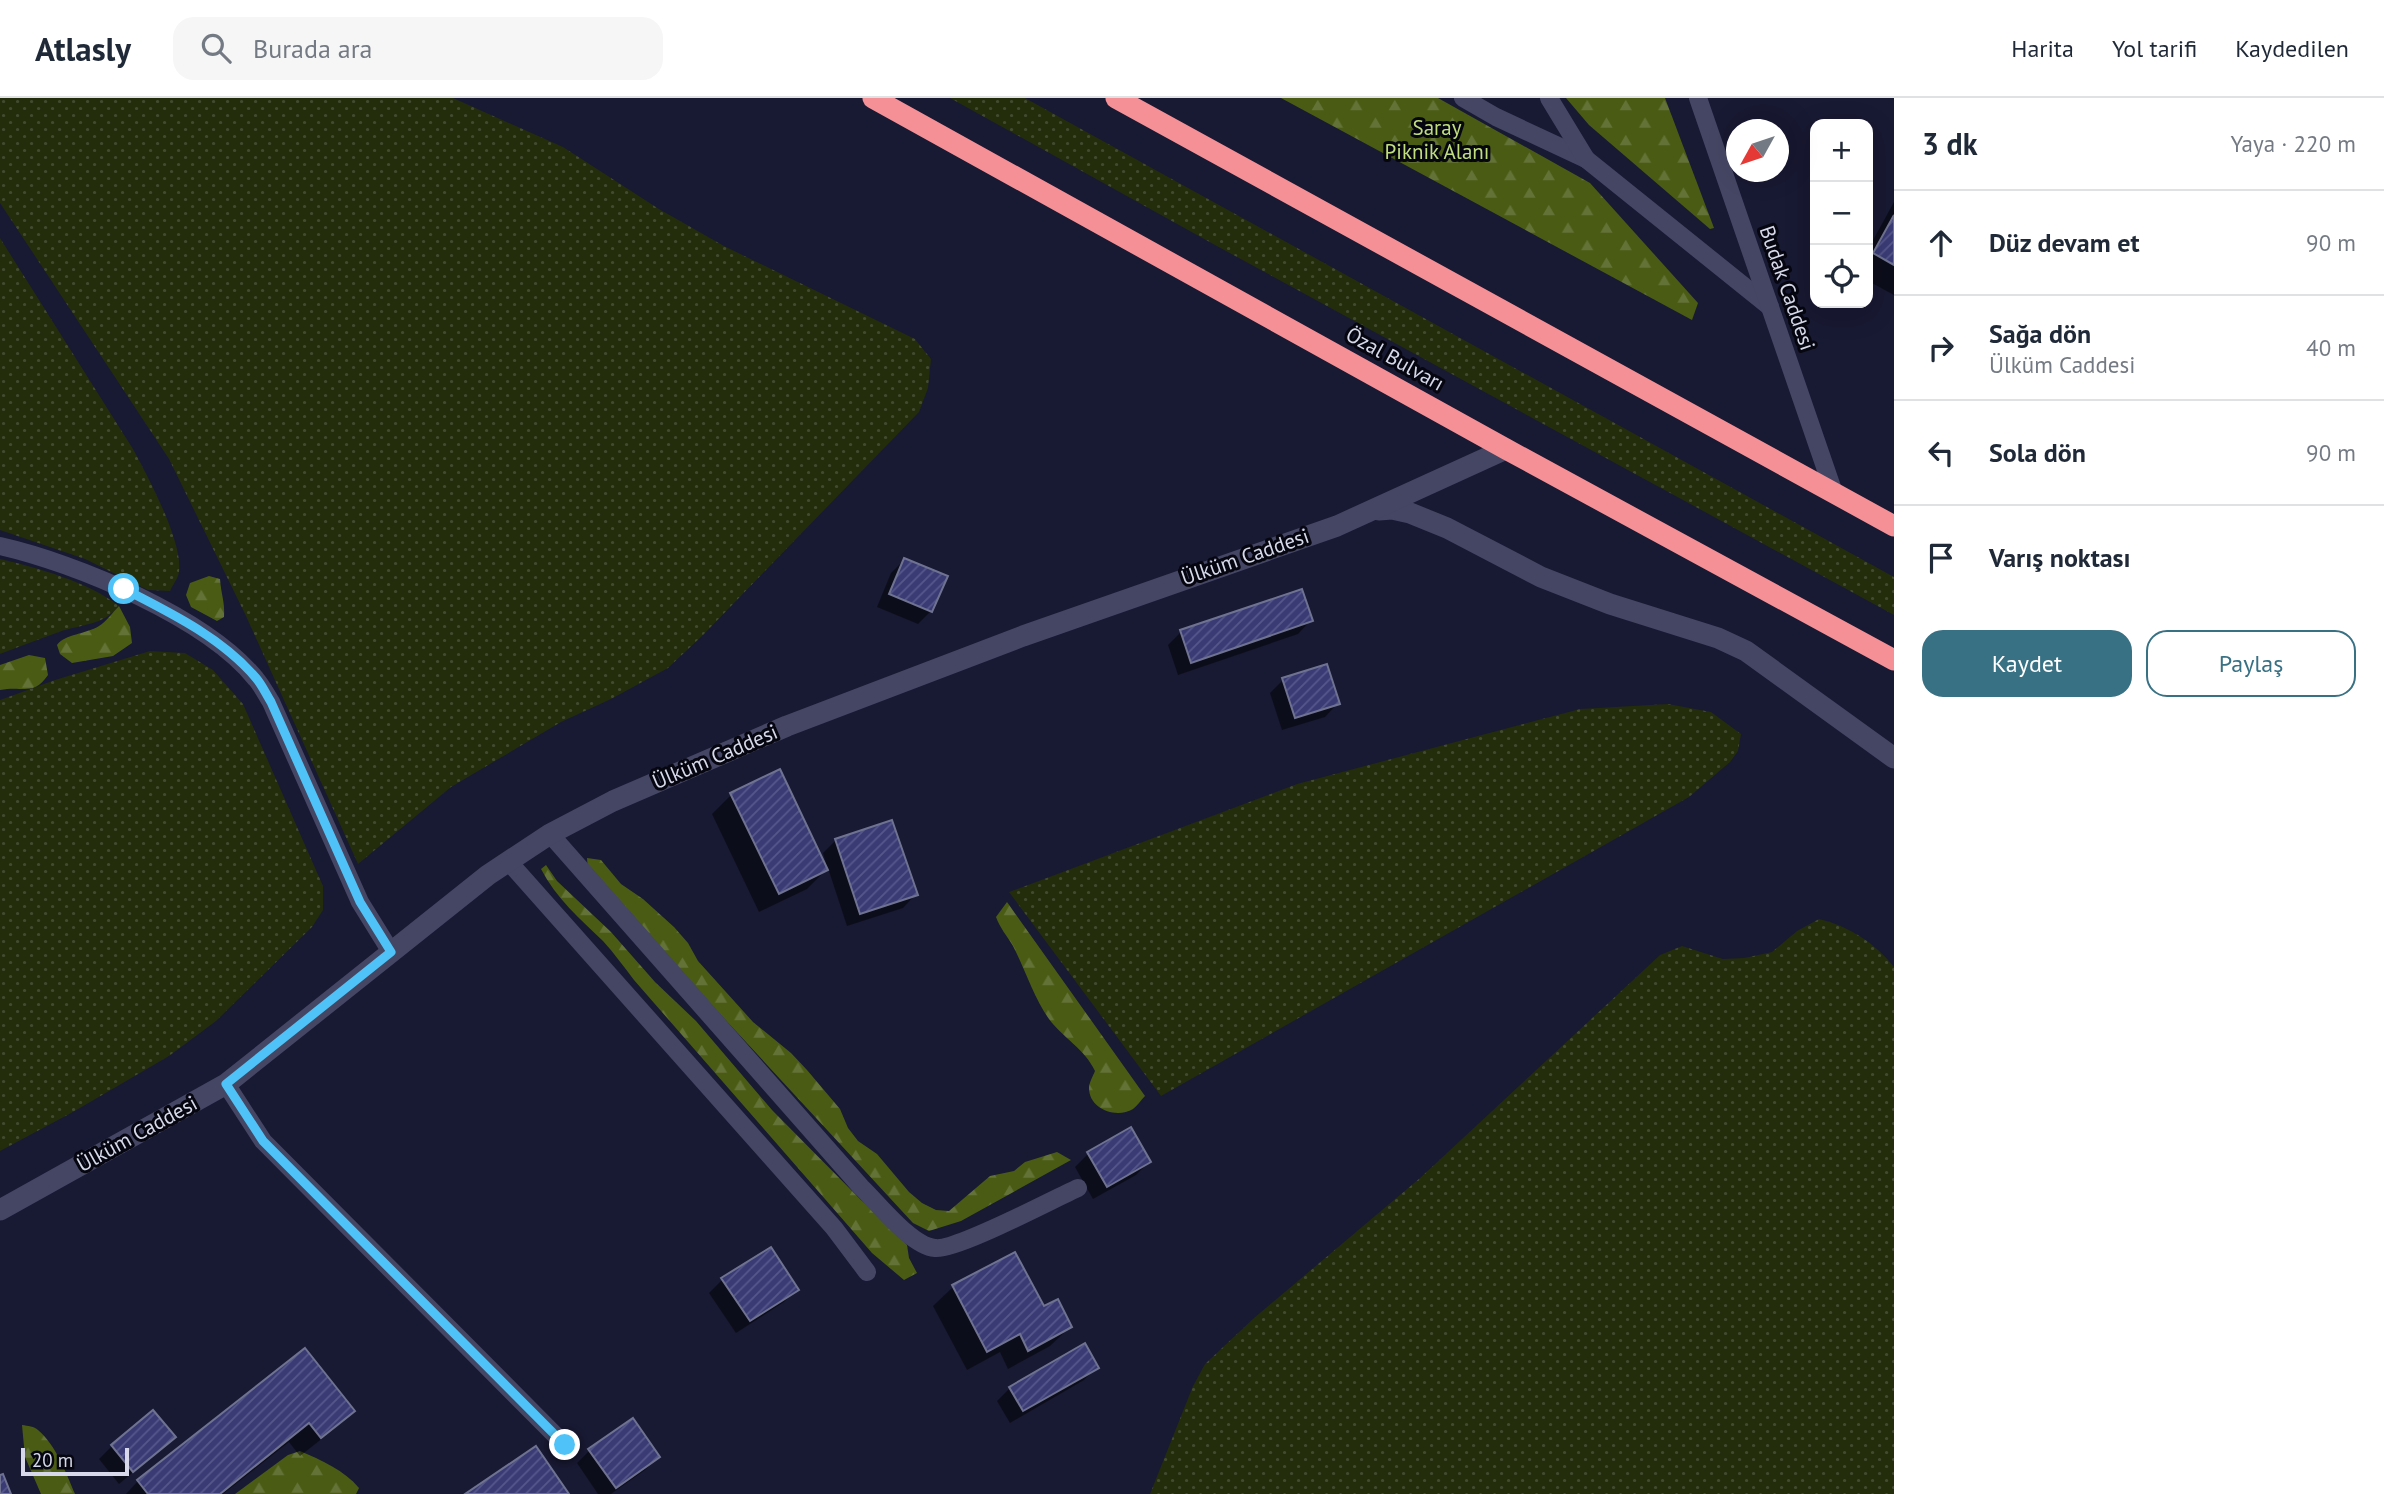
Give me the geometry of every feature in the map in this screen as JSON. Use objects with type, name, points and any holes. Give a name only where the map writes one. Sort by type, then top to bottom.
[{"type":"highway","name":"Özal Bulvarı","points":[[873,98],[1506,449],[1894,660]]},
{"type":"highway","points":[[1116,98],[1894,526]]},
{"type":"street","name":"Ülküm Caddesi","points":[[0,1210],[226,1084],[508,861],[550,834],[613,801],[787,726],[1023,636],[1337,526],[1506,449]]},
{"type":"street","points":[[1374,510],[1392,509],[1410,513],[1447,528],[1542,577],[1610,604],[1684,626],[1746,651],[1894,758]]},
{"type":"lane","points":[[1463,98],[1496,117],[1586,159],[1770,307]]},
{"type":"lane","points":[[1549,98],[1586,159]]},
{"type":"lane","name":"Budak Caddesi","points":[[1698,98],[1834,493]]},
{"type":"lane","points":[[0,546],[79,571],[124,589],[216,642],[256,678],[271,702],[360,902],[391,952]]},
{"type":"lane","points":[[550,834],[861,1187],[916,1241],[935,1249],[961,1243],[1078,1188]]},
{"type":"lane","points":[[508,861],[834,1228],[867,1272]]},
{"type":"lane","points":[[226,1084],[263,1141],[565,1445]]},
{"type":"green space","points":[[0,98],[453,98],[563,147],[659,209],[724,246],[915,339],[931,359],[928,388],[919,412],[668,668],[561,722],[451,787],[358,864],[246,616],[169,459],[0,203]]},
{"type":"green space","points":[[950,98],[1025,98],[1894,577],[1894,615],[1215,245]]},
{"type":"green space","name":"Saray Piknik Alanı","points":[[1281,98],[1438,98],[1590,183],[1698,303],[1692,320]]},
{"type":"green space","points":[[1566,98],[1665,98],[1714,228],[1710,229],[1589,125]]},
{"type":"green space","points":[[0,238],[133,449],[156,493],[177,548],[178,576],[170,591],[148,590],[85,559],[0,530]]},
{"type":"green space","points":[[0,559],[78,583],[119,606],[99,621],[59,632],[0,654]]},
{"type":"green space","points":[[209,576],[220,579],[224,617],[217,621],[191,607],[186,595],[190,583]]},
{"type":"green space","points":[[119,606],[130,627],[132,643],[113,656],[72,663],[60,654],[57,645],[61,641],[99,626]]},
{"type":"green space","points":[[150,651],[185,653],[213,670],[243,704],[323,886],[323,910],[312,927],[216,1021],[169,1056],[0,1151],[0,700]]},
{"type":"green space","points":[[29,655],[45,658],[48,675],[43,682],[27,689],[0,690],[0,665]]},
{"type":"green space","points":[[1668,704],[1711,712],[1741,734],[1738,751],[1730,762],[1689,797],[1161,1096],[1009,892],[1297,784],[1580,709]]},
{"type":"green space","points":[[587,858],[601,860],[621,884],[643,899],[674,927],[688,943],[698,961],[753,1022],[807,1070],[840,1109],[848,1128],[858,1141],[877,1154],[909,1192],[922,1203],[936,1210],[949,1211],[990,1176],[1014,1171],[1025,1162],[1057,1152],[1071,1160],[961,1221],[929,1231],[913,1223],[588,871]]},
{"type":"green space","points":[[546,865],[557,881],[611,932],[655,982],[696,1021],[772,1110],[907,1245],[909,1258],[917,1273],[904,1280],[872,1253],[607,946],[561,899],[541,869]]},
{"type":"green space","points":[[1007,902],[1145,1096],[1133,1109],[1112,1112],[1093,1102],[1089,1088],[1095,1071],[1044,1011],[996,917]]},
{"type":"green space","points":[[1819,919],[1841,926],[1861,937],[1894,967],[1894,1494],[1150,1494],[1193,1386],[1205,1364],[1254,1318],[1420,1178],[1660,955],[1682,946],[1723,959],[1772,952],[1797,931]]},
{"type":"green space","points":[[22,1425],[36,1429],[50,1443],[75,1494],[41,1494],[25,1457]]},
{"type":"green space","points":[[300,1451],[346,1476],[359,1488],[356,1494],[235,1494],[288,1455]]},
{"type":"building","points":[[1894,215],[1894,265],[1873,253]]},
{"type":"building","points":[[904,558],[948,576],[932,612],[889,594]]},
{"type":"building","points":[[1302,589],[1313,621],[1191,663],[1180,630]]},
{"type":"building","points":[[1327,664],[1340,704],[1295,718],[1282,678]]},
{"type":"building","points":[[780,769],[828,870],[779,894],[730,793]]},
{"type":"building","points":[[892,820],[918,895],[860,914],[835,839]]},
{"type":"building","points":[[1131,1127],[1151,1162],[1107,1187],[1087,1152]]},
{"type":"building","points":[[771,1247],[799,1290],[750,1321],[721,1278]]},
{"type":"building","points":[[1015,1252],[1044,1306],[1058,1299],[1072,1327],[1028,1351],[1020,1334],[987,1352],[952,1285]]},
{"type":"building","points":[[1085,1343],[1099,1368],[1023,1411],[1009,1387]]},
{"type":"building","points":[[305,1348],[355,1411],[321,1438],[309,1423],[220,1494],[148,1494],[137,1480]]},
{"type":"building","points":[[153,1410],[176,1437],[133,1472],[111,1445]]},
{"type":"building","points":[[633,1418],[660,1457],[616,1488],[588,1449]]},
{"type":"building","points":[[536,1446],[569,1494],[465,1494]]},
{"type":"building","points":[[3,1474],[11,1494],[0,1494],[0,1475]]},
{"type":"route","points":[[124,589],[165,610],[216,642],[256,678],[271,702],[360,902],[391,952],[226,1084],[263,1141],[565,1445]]}]
